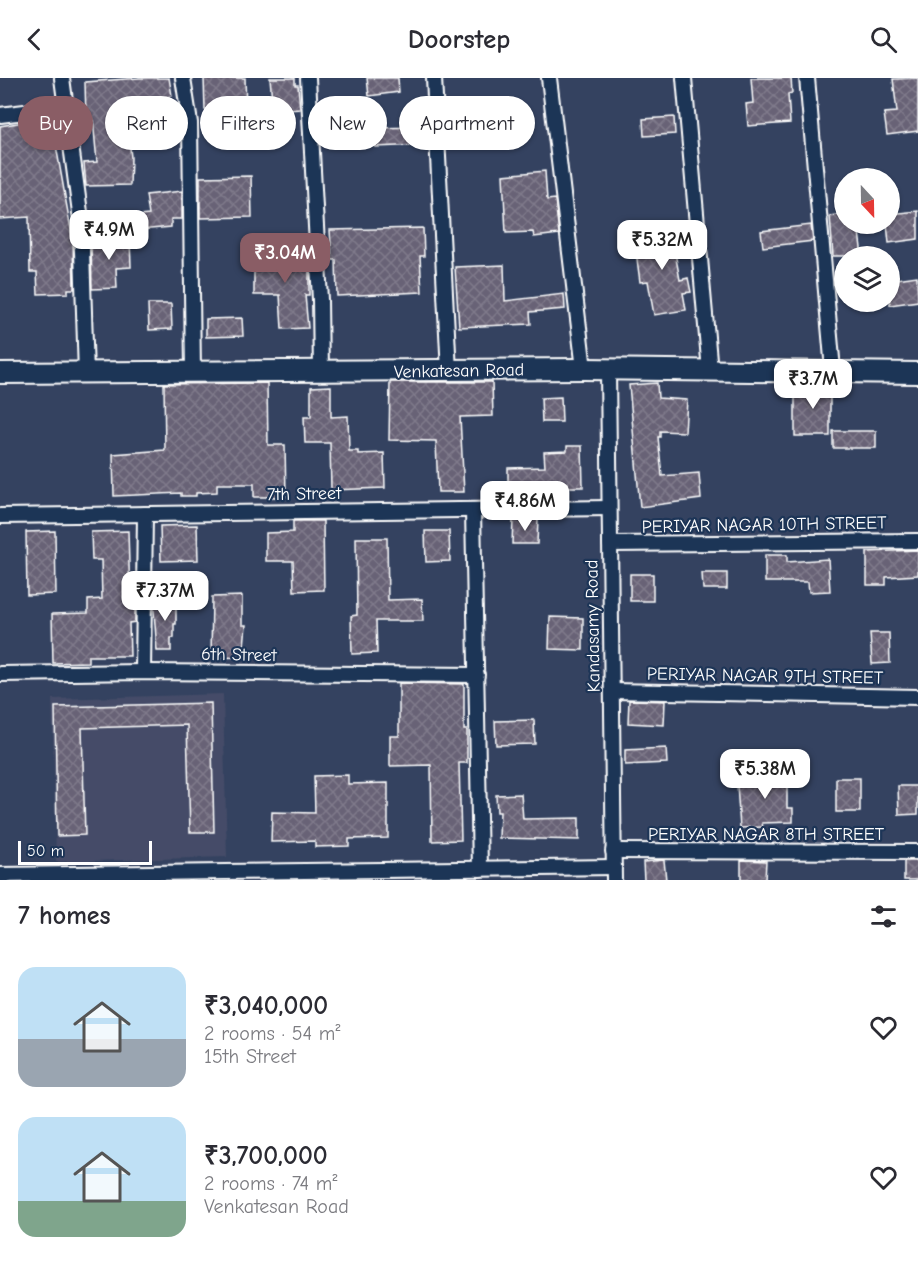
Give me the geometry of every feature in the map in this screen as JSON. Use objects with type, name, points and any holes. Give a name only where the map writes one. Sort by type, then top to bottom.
[{"type":"street","points":[[62,78],[64,96]]},
{"type":"street","points":[[183,78],[190,123],[193,374]]},
{"type":"street","points":[[308,78],[320,300],[321,373]]},
{"type":"street","points":[[434,78],[449,372]]},
{"type":"street","points":[[549,78],[584,369]]},
{"type":"street","points":[[684,78],[710,371]]},
{"type":"street","points":[[807,78],[832,370]]},
{"type":"street","points":[[0,115],[18,113]]},
{"type":"street","points":[[72,150],[81,220],[86,374]]},
{"type":"street","name":"Venkatesan Road","points":[[0,374],[449,372],[584,369],[608,371],[832,370],[918,373]]},
{"type":"street","name":"Kandasamy Road","points":[[608,371],[614,873]]},
{"type":"street","name":"7th Street","points":[[0,516],[609,508]]},
{"type":"street","points":[[473,510],[480,869]]},
{"type":"street","points":[[143,672],[145,514]]},
{"type":"street","name":"PERIYAR NAGAR 10TH STREET","points":[[610,544],[918,541]]},
{"type":"street","name":"6th Street","points":[[0,674],[143,672],[477,675]]},
{"type":"street","name":"PERIYAR NAGAR 9TH STREET","points":[[612,691],[918,697]]},
{"type":"street","name":"PERIYAR NAGAR 8TH STREET","points":[[614,851],[918,852]]},
{"type":"street","points":[[0,875],[162,877],[480,869],[614,873]]},
{"type":"shaded area","points":[[223,694],[227,857],[56,862],[52,699]]},
{"type":"building","points":[[169,78],[172,96],[105,96],[105,150],[130,150],[130,185],[86,186],[84,163],[97,162],[93,96],[85,96],[85,82]]},
{"type":"building","points":[[204,78],[245,78],[246,96],[205,96]]},
{"type":"building","points":[[270,78],[295,78],[295,85],[298,85],[300,109],[296,109],[296,96],[272,96]]},
{"type":"building","points":[[367,78],[398,78],[399,92],[369,96]]},
{"type":"building","points":[[751,78],[791,78],[792,93],[788,94],[790,123],[748,126],[746,104],[753,103]]},
{"type":"building","points":[[918,78],[918,131],[887,135],[884,113],[897,112],[893,79]]},
{"type":"building","points":[[674,117],[675,134],[644,136],[643,119]]},
{"type":"building","points":[[18,123],[18,150],[57,150],[73,241],[74,289],[68,289],[68,293],[38,294],[37,272],[30,272],[29,217],[0,219],[0,126]]},
{"type":"building","points":[[399,127],[399,146],[387,146],[387,128]]},
{"type":"building","points":[[545,171],[547,200],[555,199],[559,234],[534,237],[533,232],[506,233],[503,175]]},
{"type":"building","points":[[251,176],[252,217],[200,218],[200,177]]},
{"type":"building","points":[[182,191],[182,219],[171,219],[171,227],[140,230],[139,216],[149,215],[146,195]]},
{"type":"building","points":[[918,211],[918,239],[889,243],[888,234],[900,234],[900,213]]},
{"type":"building","points":[[834,215],[834,234],[859,234],[861,246],[834,246],[833,256],[830,216]]},
{"type":"building","points":[[811,225],[813,241],[763,247],[761,231]]},
{"type":"building","points":[[423,228],[424,256],[420,256],[422,292],[337,296],[336,260],[332,260],[330,230]]},
{"type":"building","points":[[679,230],[682,246],[674,247],[680,280],[688,278],[691,292],[683,293],[686,310],[654,315],[648,281],[640,282],[634,236]]},
{"type":"building","points":[[130,239],[131,267],[116,268],[117,288],[92,289],[91,240]]},
{"type":"building","points":[[269,243],[298,244],[297,269],[309,269],[309,295],[305,295],[308,328],[282,329],[280,295],[254,295],[254,270],[268,270]]},
{"type":"building","points":[[504,265],[505,301],[564,294],[565,309],[530,312],[531,324],[459,327],[455,267]]},
{"type":"building","points":[[917,276],[918,301],[900,304],[900,279]]},
{"type":"building","points":[[148,304],[171,304],[172,329],[149,330]]},
{"type":"building","points":[[242,318],[243,336],[206,337],[206,319]]},
{"type":"building","points":[[390,382],[492,382],[493,416],[460,417],[464,492],[438,492],[436,441],[389,440]]},
{"type":"building","points":[[267,383],[268,445],[285,445],[286,497],[254,497],[254,484],[217,484],[217,492],[196,493],[196,496],[181,496],[181,493],[114,496],[113,454],[165,450],[164,384]]},
{"type":"building","points":[[657,383],[658,398],[687,400],[685,432],[660,431],[660,437],[658,437],[662,476],[699,473],[701,499],[640,507],[629,385]]},
{"type":"building","points":[[795,384],[830,384],[830,436],[795,436]]},
{"type":"building","points":[[331,386],[331,417],[348,416],[349,451],[358,451],[358,454],[384,453],[385,488],[331,490],[330,443],[305,443],[304,417],[311,417],[311,387]]},
{"type":"building","points":[[561,397],[562,422],[542,422],[541,398]]},
{"type":"building","points":[[833,431],[876,431],[876,448],[833,448]]},
{"type":"building","points":[[567,446],[582,446],[583,487],[568,487],[568,483],[508,487],[508,468],[545,467],[544,452],[567,451]]},
{"type":"building","points":[[513,519],[538,519],[537,544],[512,544]]},
{"type":"building","points":[[293,521],[323,521],[324,590],[294,591],[293,561],[266,561],[266,533],[293,532]]},
{"type":"building","points":[[197,525],[198,560],[161,561],[160,526]]},
{"type":"building","points":[[55,531],[56,594],[27,595],[26,532]]},
{"type":"building","points":[[128,531],[130,598],[135,598],[135,622],[129,623],[130,656],[88,656],[88,662],[53,663],[52,614],[88,613],[88,600],[102,599],[101,560],[92,560],[91,532]]},
{"type":"building","points":[[425,531],[449,531],[450,561],[426,562]]},
{"type":"building","points":[[356,538],[387,538],[388,600],[422,599],[423,621],[376,621],[377,653],[352,654],[351,616],[357,615]]},
{"type":"building","points":[[918,550],[918,575],[886,577],[886,585],[867,585],[867,552]]},
{"type":"building","points":[[765,555],[787,555],[787,562],[828,559],[830,591],[809,592],[808,582],[765,582]]},
{"type":"building","points":[[702,573],[727,573],[727,589],[703,589]]},
{"type":"building","points":[[630,574],[653,574],[653,601],[630,601]]},
{"type":"building","points":[[242,596],[242,625],[246,625],[243,657],[211,658],[212,597]]},
{"type":"building","points":[[176,597],[176,624],[174,624],[174,638],[171,638],[171,651],[157,651],[153,598]]},
{"type":"building","points":[[550,617],[583,618],[583,650],[549,649]]},
{"type":"building","points":[[870,633],[889,633],[890,663],[872,664]]},
{"type":"building","points":[[399,683],[464,684],[467,763],[459,763],[461,840],[432,841],[431,765],[390,766],[390,736],[399,736]]},
{"type":"building","points":[[629,700],[665,701],[664,725],[628,723]]},
{"type":"building","points":[[211,703],[214,832],[190,832],[187,725],[82,728],[85,835],[57,836],[55,707]]},
{"type":"building","points":[[534,720],[535,744],[496,745],[495,721]]},
{"type":"building","points":[[666,748],[667,763],[625,765],[625,750]]},
{"type":"building","points":[[787,767],[787,808],[793,808],[793,822],[762,823],[763,827],[740,828],[737,785],[765,783],[765,768]]},
{"type":"building","points":[[348,775],[348,784],[388,783],[388,838],[349,839],[349,846],[315,847],[315,841],[271,842],[272,812],[315,813],[314,776]]},
{"type":"building","points":[[836,778],[860,778],[860,812],[836,812]]},
{"type":"building","points":[[898,786],[918,786],[918,814],[899,815]]},
{"type":"building","points":[[521,794],[523,819],[579,818],[579,840],[499,838],[500,812],[497,812],[496,795]]},
{"type":"building","points":[[664,860],[666,880],[644,880],[643,862]]},
{"type":"building","points":[[741,860],[766,861],[765,880],[741,880]]},
{"type":"building","points":[[904,861],[918,861],[918,880],[904,880]]}]
